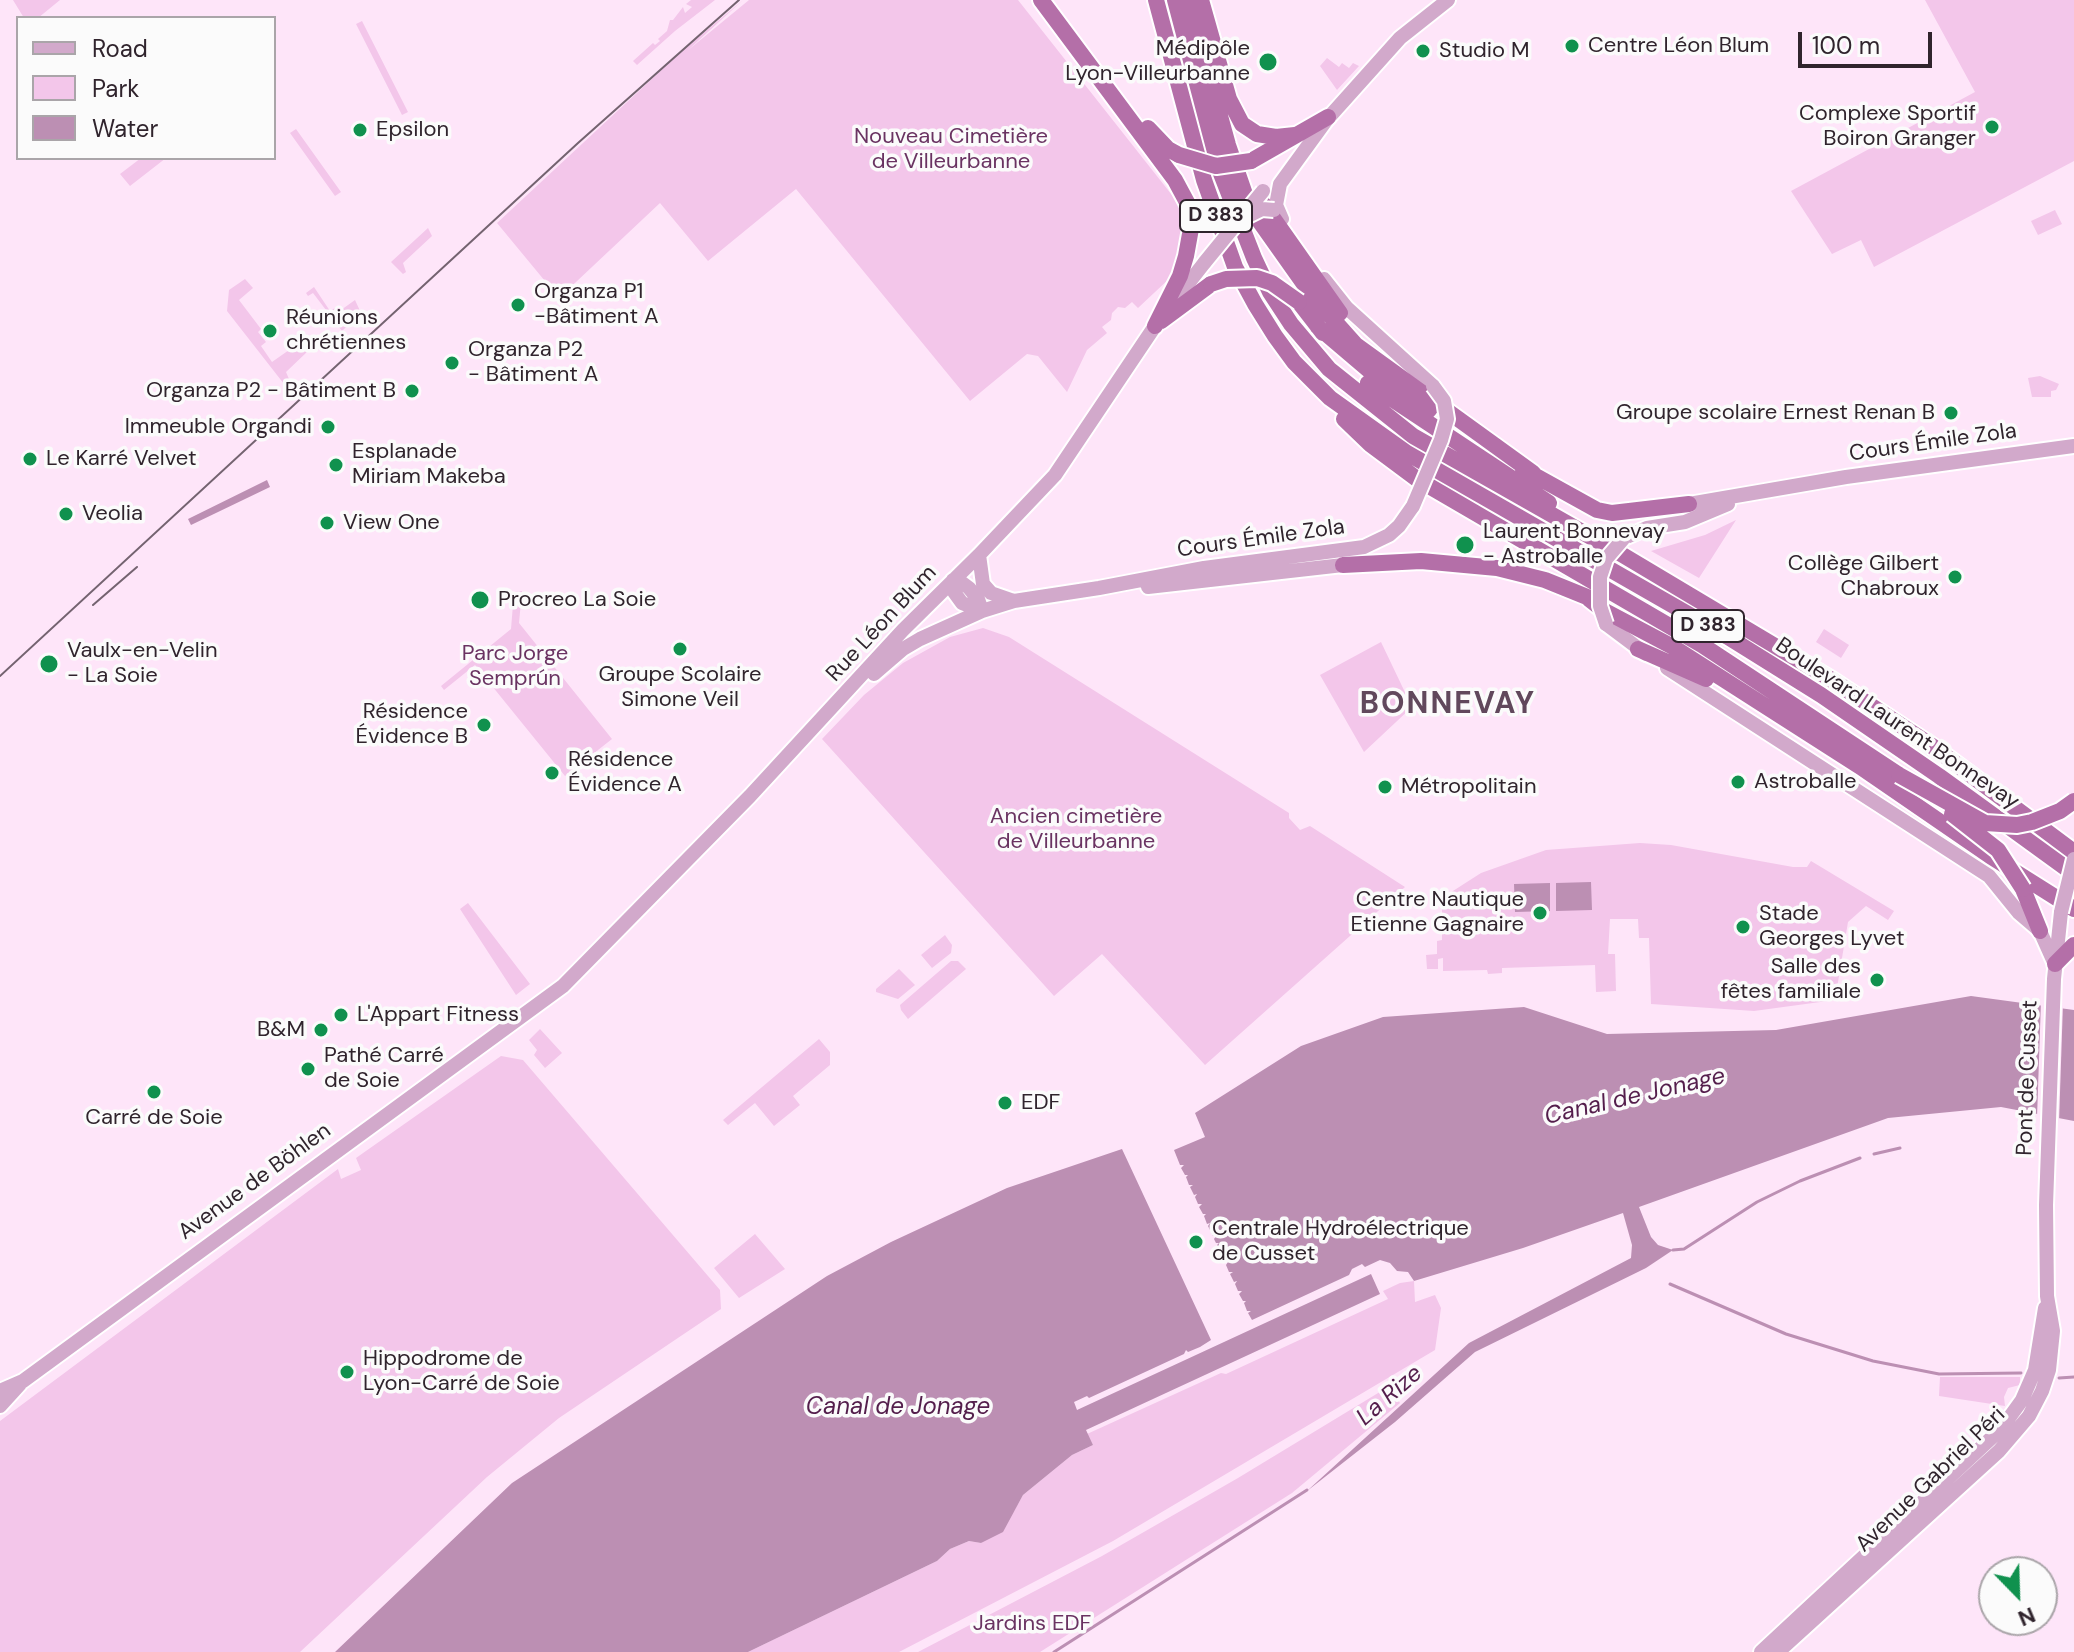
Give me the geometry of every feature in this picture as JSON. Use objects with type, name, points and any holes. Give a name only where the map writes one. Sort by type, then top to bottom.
[{"type":"highway","points":[[1041,0],[1175,180],[1189,206],[1192,223],[1186,256],[1180,276],[1155,326]]},
{"type":"highway","points":[[1052,0],[1150,130],[1179,155],[1216,166],[1251,161],[1328,117]]},
{"type":"highway","name":"Boulevard Laurent Bonnevay","points":[[1175,0],[1220,171],[1254,258],[1270,292],[1308,347],[1329,369],[1413,436],[1622,546],[1844,688],[1932,746],[2071,848]]},
{"type":"highway","points":[[1188,0],[1228,145],[1246,197],[1314,298],[1356,345],[1533,473]]},
{"type":"highway","points":[[1201,0],[1229,99],[1242,124],[1257,134],[1276,137],[1295,135]]},
{"type":"highway","name":"Boulevard Laurent Bonnevay","points":[[1156,2],[1204,180],[1235,267],[1275,336],[1294,362],[1330,398],[1407,453],[1728,637],[1821,695],[2074,874]]},
{"type":"highway","points":[[1228,145],[1269,213],[1341,314],[1384,354],[1433,386]]},
{"type":"highway","points":[[1155,326],[1211,284],[1226,279],[1257,278],[1279,287],[1299,302],[1350,368],[1376,390],[1550,504],[1622,546]]},
{"type":"highway","points":[[1318,327],[1378,378],[1520,468],[1597,510],[1612,513],[1689,504]]},
{"type":"highway","points":[[1330,398],[1341,417],[1370,444],[1417,479],[1702,645],[1899,775],[1998,850],[2031,888],[2040,931]]},
{"type":"highway","points":[[1343,565],[1421,561],[1497,568],[1545,580],[1687,642],[1702,645]]},
{"type":"highway","points":[[1589,599],[1603,610],[1673,647],[1820,740],[2031,888]]},
{"type":"highway","points":[[1638,649],[1690,670],[1730,694],[2068,910]]},
{"type":"highway","points":[[1899,775],[1985,823],[2017,825],[2032,822],[2047,818],[2074,801]]},
{"type":"highway","points":[[2054,972],[2074,945]]},
{"type":"main road","name":"Rue Léon Blum","points":[[515,1023],[563,986],[595,955],[831,710],[903,630],[1055,475],[1155,326],[1263,191],[1400,38],[1448,0]]},
{"type":"main road","name":"Rue Léon Blum","points":[[1277,212],[1276,197],[1280,184],[1328,117]]},
{"type":"main road","points":[[1240,220],[1262,209],[1277,212],[1347,308],[1433,386]]},
{"type":"main road","name":"Cours Émile Zola","points":[[831,710],[903,649],[982,611],[1014,601],[1204,568],[1364,547],[1389,535],[1413,506],[1441,440],[1447,419],[1444,401],[1433,386]]},
{"type":"main road","name":"Cours Émile Zola","points":[[1689,504],[2074,446]]},
{"type":"main road","name":"Cours Émile Zola","points":[[1622,546],[1647,528],[1685,522],[1746,498],[1798,486]]},
{"type":"main road","points":[[1622,546],[1606,559],[1600,577],[1599,596],[1606,624],[1638,649],[1989,876],[2019,913],[2040,931],[2054,972]]},
{"type":"main road","points":[[979,555],[983,584],[991,593],[1014,601]]},
{"type":"main road","name":"Cours Émile Zola","points":[[1099,588],[1151,587],[1343,565]]},
{"type":"main road","points":[[953,580],[954,592],[962,603],[982,611]]},
{"type":"main road","name":"Pont de Cusset","points":[[2040,1376],[2047,1296],[2047,1178],[2054,972],[2068,910],[2074,859]]},
{"type":"main road","name":"Avenue de Böhlen","points":[[0,1406],[23,1381],[329,1155],[515,1023]]},
{"type":"main road","name":"Avenue Gabriel Péri","points":[[1761,1652],[2001,1429],[2040,1376]]},
{"type":"main road","name":"Avenue Gabriel Péri","points":[[1778,1652],[2014,1436],[2029,1416],[2040,1376]]},
{"type":"main road","name":"Avenue de Böhlen","points":[[0,1391],[23,1381]]},
{"type":"main road","name":"Avenue Gabriel Péri","points":[[1867,1572],[1872,1560],[1899,1534],[1899,1525]]},
{"type":"green space","points":[[13,0],[60,0],[40,16],[23,16]]},
{"type":"green space","points":[[691,0],[715,0],[637,65],[633,61],[653,43],[655,45],[660,41],[658,39],[667,31],[670,20],[683,7],[685,13],[692,7],[686,4]]},
{"type":"green space","name":"Nouveau Cimetière de Villeurbanne","points":[[743,0],[687,51],[749,0],[1018,0],[1179,204],[1185,222],[1171,277],[1138,308],[1132,302],[1112,313],[1111,320],[1102,327],[1107,333],[1087,350],[1067,392],[1038,356],[1027,354],[970,401],[796,189],[708,261],[660,203],[559,298],[497,223],[683,50]]},
{"type":"green space","name":"Complexe Sportif Boiron Granger","points":[[1925,0],[2074,0],[2074,161],[1874,267],[1861,240],[1832,254],[1791,191],[1975,92]]},
{"type":"green space","points":[[362,21],[408,112],[402,115],[356,24]]},
{"type":"green space","points":[[1327,58],[1339,67],[1342,63],[1349,68],[1353,63],[1359,66],[1337,90],[1320,66]]},
{"type":"green space","points":[[296,129],[341,192],[335,196],[290,133]]},
{"type":"green space","points":[[138,160],[163,160],[130,186],[120,174]]},
{"type":"green space","points":[[2055,210],[2062,224],[2038,235],[2031,221]]},
{"type":"green space","points":[[428,228],[432,236],[403,263],[406,272],[403,274],[391,262]]},
{"type":"green space","points":[[245,279],[253,288],[239,300],[261,329],[258,332],[266,342],[261,346],[272,362],[299,343],[296,336],[308,351],[286,372],[289,379],[284,384],[227,311],[229,290]]},
{"type":"green space","points":[[314,287],[330,311],[338,306],[341,310],[355,300],[361,313],[342,331],[313,293],[308,296],[306,293]]},
{"type":"green space","points":[[2040,376],[2059,384],[2056,390],[2051,391],[2051,397],[2032,397],[2028,378]]},
{"type":"green space","points":[[1736,520],[1699,578],[1651,551],[1705,535]]},
{"type":"green space","name":"Parc Jorge Semprún","points":[[522,591],[519,623],[612,739],[565,776],[475,665],[444,690],[441,686],[511,629],[514,592]]},
{"type":"green space","name":"Ancien cimetière de Villeurbanne","points":[[983,628],[1009,637],[1289,813],[1289,818],[1300,830],[1310,826],[1405,887],[1205,1065],[1102,954],[1054,996],[822,739],[864,695],[903,663],[950,637]]},
{"type":"green space","points":[[1824,629],[1849,645],[1841,658],[1816,642]]},
{"type":"green space","points":[[1381,642],[1412,707],[1364,752],[1320,675]]},
{"type":"green space","points":[[1640,843],[1671,845],[1793,867],[1807,867],[1811,861],[1894,911],[1888,920],[1866,906],[1848,922],[1835,1000],[1754,1011],[1651,1004],[1649,938],[1639,938],[1638,919],[1610,919],[1608,954],[1615,954],[1616,991],[1596,992],[1595,965],[1502,968],[1502,973],[1488,974],[1487,970],[1443,971],[1443,958],[1438,959],[1438,969],[1427,969],[1426,955],[1437,954],[1437,941],[1442,940],[1442,898],[1481,873],[1546,850]]},
{"type":"green space","points":[[468,903],[530,984],[516,995],[460,909]]},
{"type":"green space","points":[[945,935],[952,945],[951,953],[932,968],[921,955]]},
{"type":"green space","points":[[951,961],[958,961],[966,969],[908,1019],[900,1005]]},
{"type":"green space","points":[[899,969],[915,985],[898,999],[876,992],[876,989]]},
{"type":"green space","points":[[540,1029],[562,1053],[545,1068],[534,1055],[537,1050],[529,1040]]},
{"type":"green space","points":[[819,1039],[830,1052],[830,1065],[793,1096],[800,1105],[774,1126],[755,1103],[728,1125],[723,1120]]},
{"type":"green space","name":"Hippodrome de Lyon-Carré de Soie","points":[[501,1056],[523,1060],[720,1290],[721,1309],[559,1418],[487,1477],[300,1652],[0,1652],[0,1421],[338,1169],[341,1179],[361,1170],[356,1158]]},
{"type":"green space","points":[[755,1234],[785,1269],[739,1298],[714,1268]]},
{"type":"green space","points":[[1414,1281],[1415,1302],[1435,1295],[1441,1308],[1435,1350],[1113,1541],[899,1652],[748,1652],[937,1561],[950,1549],[969,1541],[981,1543],[1014,1511],[1023,1495],[1072,1455],[1093,1445],[1087,1434],[1388,1299],[1383,1291]]},
{"type":"green space","points":[[1940,1377],[2020,1377],[2020,1385],[2008,1388],[2004,1397],[2005,1406],[1939,1396]]},
{"type":"green space","name":"Jardins EDF","points":[[1388,1387],[1400,1403],[1292,1493],[1040,1652],[918,1652],[1102,1556]]},
{"type":"water","points":[[267,480],[270,487],[191,525],[188,519]]},
{"type":"water","points":[[1591,882],[1592,910],[1556,911],[1556,883]]},
{"type":"water","points":[[1550,883],[1550,911],[1515,912],[1514,884]]},
{"type":"water","name":"Canal de Jonage","points":[[1971,996],[2074,1010],[2074,1121],[2001,1107],[1888,1118],[1639,1207],[1651,1237],[1658,1245],[1673,1250],[1646,1268],[1475,1352],[1395,1422],[1307,1491],[1469,1343],[1631,1258],[1632,1245],[1623,1213],[1414,1281],[1408,1272],[1397,1271],[1390,1263],[1380,1260],[1365,1267],[1362,1264],[1352,1269],[1349,1275],[1252,1320],[1248,1313],[1251,1311],[1247,1311],[1244,1303],[1246,1301],[1239,1294],[1242,1291],[1238,1291],[1237,1281],[1234,1282],[1230,1274],[1233,1272],[1229,1272],[1228,1262],[1221,1255],[1224,1252],[1220,1252],[1219,1243],[1214,1239],[1216,1236],[1211,1232],[1214,1230],[1210,1230],[1210,1223],[1207,1224],[1206,1214],[1199,1207],[1202,1204],[1198,1204],[1197,1194],[1194,1195],[1190,1187],[1193,1185],[1189,1185],[1188,1175],[1181,1168],[1184,1165],[1180,1165],[1174,1150],[1205,1137],[1195,1113],[1301,1046],[1383,1017],[1524,1007],[1607,1034],[1776,1030]]},
{"type":"water","name":"Canal de Jonage","points":[[1122,1149],[1211,1340],[1089,1398],[1087,1396],[1074,1402],[1077,1410],[1371,1274],[1380,1294],[1086,1430],[1093,1445],[1072,1455],[1023,1495],[1003,1532],[981,1543],[969,1541],[950,1549],[937,1561],[748,1652],[335,1652],[512,1483],[827,1276],[891,1242],[1007,1188]]},
{"type":"pier","points":[[2041,1001],[2063,1003],[2059,1122],[2037,1118]]},
{"type":"waterway","points":[[1874,1154],[1900,1148]]},
{"type":"waterway","points":[[1673,1250],[1684,1249],[1757,1202],[1800,1181],[1860,1158]]},
{"type":"waterway","points":[[1670,1284],[1786,1334],[1873,1361],[1939,1374],[2021,1373]]},
{"type":"waterway","points":[[2059,1378],[2074,1377]]},
{"type":"waterway","name":"La Rize","points":[[1054,1652],[1307,1490]]},
{"type":"tram line","points":[[0,676],[578,143],[739,0]]},
{"type":"tram line","points":[[93,605],[137,567]]},
{"type":"place","name":"Centre Léon Blum","points":[[1572,46]]},
{"type":"place","name":"Studio M","points":[[1423,51]]},
{"type":"place","name":"Médipôle Lyon-Villeurbanne","points":[[1268,62]]},
{"type":"place","name":"Complexe Sportif Boiron Granger","points":[[1992,127]]},
{"type":"place","name":"Epsilon","points":[[360,130]]},
{"type":"place","name":"Organza P1 -Bâtiment A","points":[[518,305]]},
{"type":"place","name":"Réunions chrétiennes","points":[[270,331]]},
{"type":"place","name":"Organza P2 - Bâtiment A","points":[[452,363]]},
{"type":"place","name":"Organza P2 - Bâtiment B","points":[[412,391]]},
{"type":"place","name":"Groupe scolaire Ernest Renan B","points":[[1951,413]]},
{"type":"place","name":"Immeuble Organdi","points":[[328,427]]},
{"type":"place","name":"Le Karré Velvet","points":[[30,459]]},
{"type":"place","name":"Esplanade Miriam Makeba","points":[[336,465]]},
{"type":"place","name":"Veolia","points":[[66,514]]},
{"type":"place","name":"View One","points":[[327,523]]},
{"type":"place","name":"Laurent Bonnevay - Astroballe","points":[[1465,545]]},
{"type":"place","name":"Collège Gilbert Chabroux","points":[[1955,577]]},
{"type":"place","name":"Procreo La Soie","points":[[480,600]]},
{"type":"place","name":"Groupe Scolaire Simone Veil","points":[[680,649]]},
{"type":"place","name":"Vaulx-en-Velin - La Soie","points":[[49,664]]},
{"type":"place","name":"Résidence Évidence B","points":[[484,725]]},
{"type":"place","name":"Résidence Évidence A","points":[[552,773]]},
{"type":"place","name":"Astroballe","points":[[1738,782]]},
{"type":"place","name":"Métropolitain","points":[[1385,787]]},
{"type":"place","name":"Centre Nautique Etienne Gagnaire","points":[[1540,913]]},
{"type":"place","name":"Stade Georges Lyvet","points":[[1743,927]]},
{"type":"place","name":"Salle des fêtes familiale","points":[[1877,980]]},
{"type":"place","name":"L'Appart Fitness","points":[[341,1015]]},
{"type":"place","name":"B&M","points":[[321,1030]]},
{"type":"place","name":"Pathé Carré de Soie","points":[[308,1069]]},
{"type":"place","name":"Carré de Soie","points":[[154,1092]]},
{"type":"place","name":"EDF","points":[[1005,1103]]},
{"type":"place","name":"Centrale Hydroélectrique de Cusset","points":[[1196,1242]]},
{"type":"place","name":"Hippodrome de Lyon-Carré de Soie","points":[[347,1372]]},
{"type":"district","name":"BONNEVAY","points":[[1448,705]]}]
